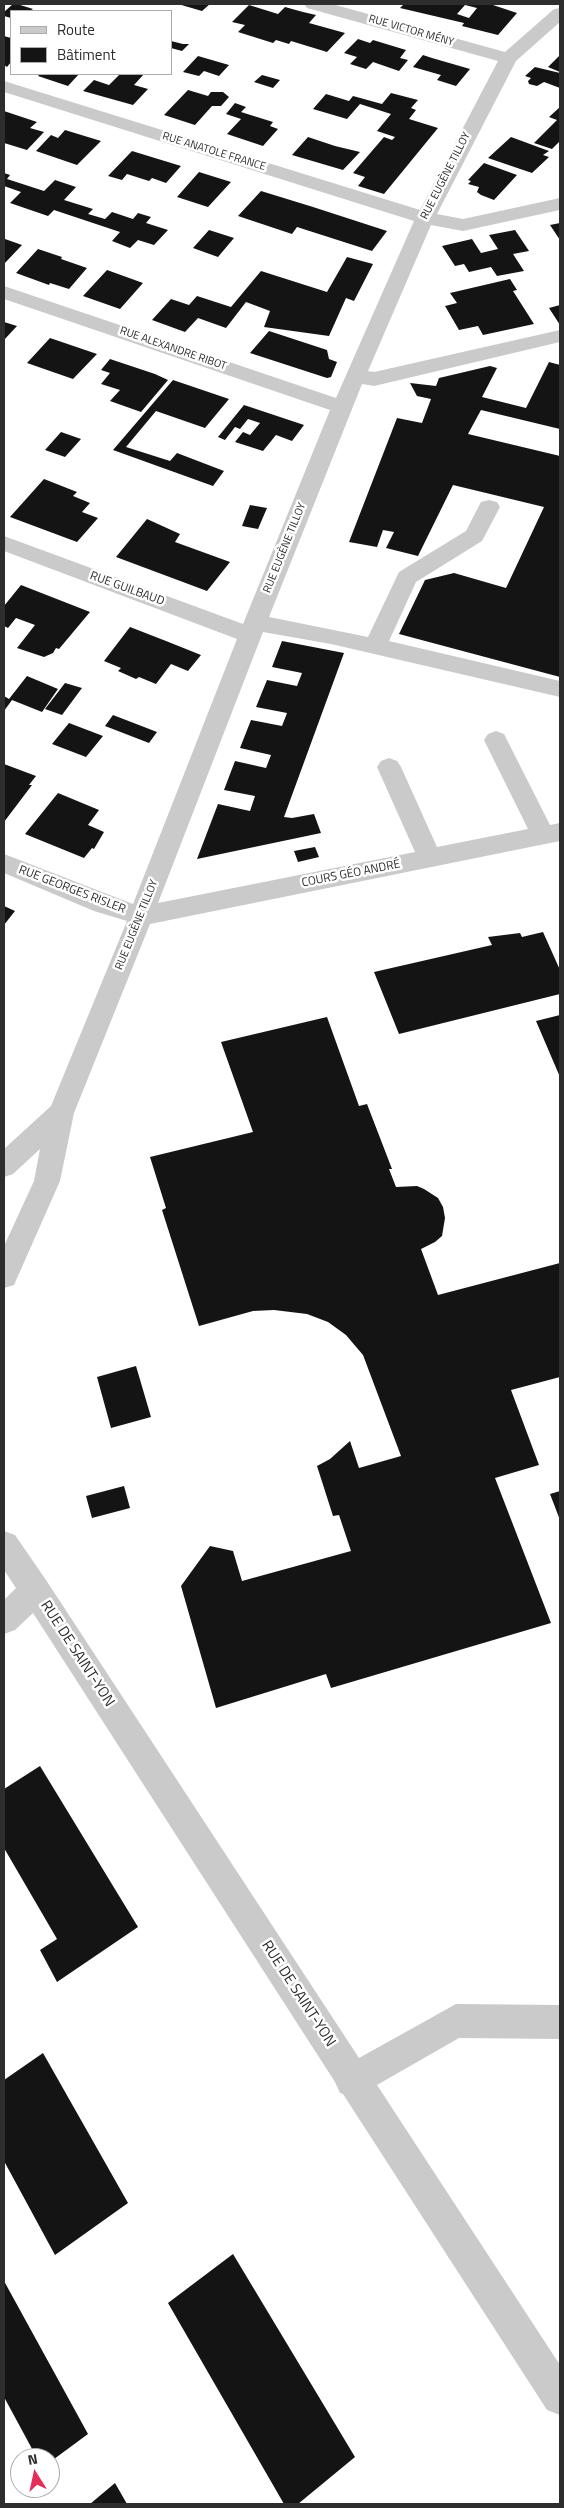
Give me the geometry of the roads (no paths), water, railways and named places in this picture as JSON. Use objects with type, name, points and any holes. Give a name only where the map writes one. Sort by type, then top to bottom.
[{"type":"street","name":"RUE VICTOR MÉNY","points":[[314,4],[508,58]]},
{"type":"street","name":"RUE EUGÈNE TILLOY","points":[[5,1273],[47,1181],[61,1113],[142,916],[252,629],[342,407],[424,218],[508,58],[560,13]]},
{"type":"street","name":"RUE ANATOLE FRANCE","points":[[4,86],[424,218],[463,225],[560,204]]},
{"type":"street","name":"RUE ALEXANDRE RIBOT","points":[[4,292],[342,407]]},
{"type":"street","points":[[356,376],[374,379],[560,336]]},
{"type":"street","points":[[375,646],[407,577],[474,536],[489,508]]},
{"type":"street","name":"RUE GUILBAUD","points":[[4,543],[252,629],[375,646],[560,689]]},
{"type":"street","points":[[496,740],[552,834]]},
{"type":"street","points":[[389,767],[430,858]]},
{"type":"street","name":"COURS GÉO ANDRÉ","points":[[142,916],[552,834]]},
{"type":"street","name":"RUE GEORGES RISLER","points":[[4,863],[103,904],[142,916]]},
{"type":"street","name":"RUE EUGÈNE TILLOY","points":[[4,1166],[61,1113]]},
{"type":"street","name":"RUE DE SAINT-YON","points":[[4,1545],[36,1590],[352,2081],[560,2397]]},
{"type":"street","name":"RUE DE SAINT-YON","points":[[4,1620],[36,1590]]},
{"type":"street","points":[[352,2081],[456,2021],[560,2022]]}]
